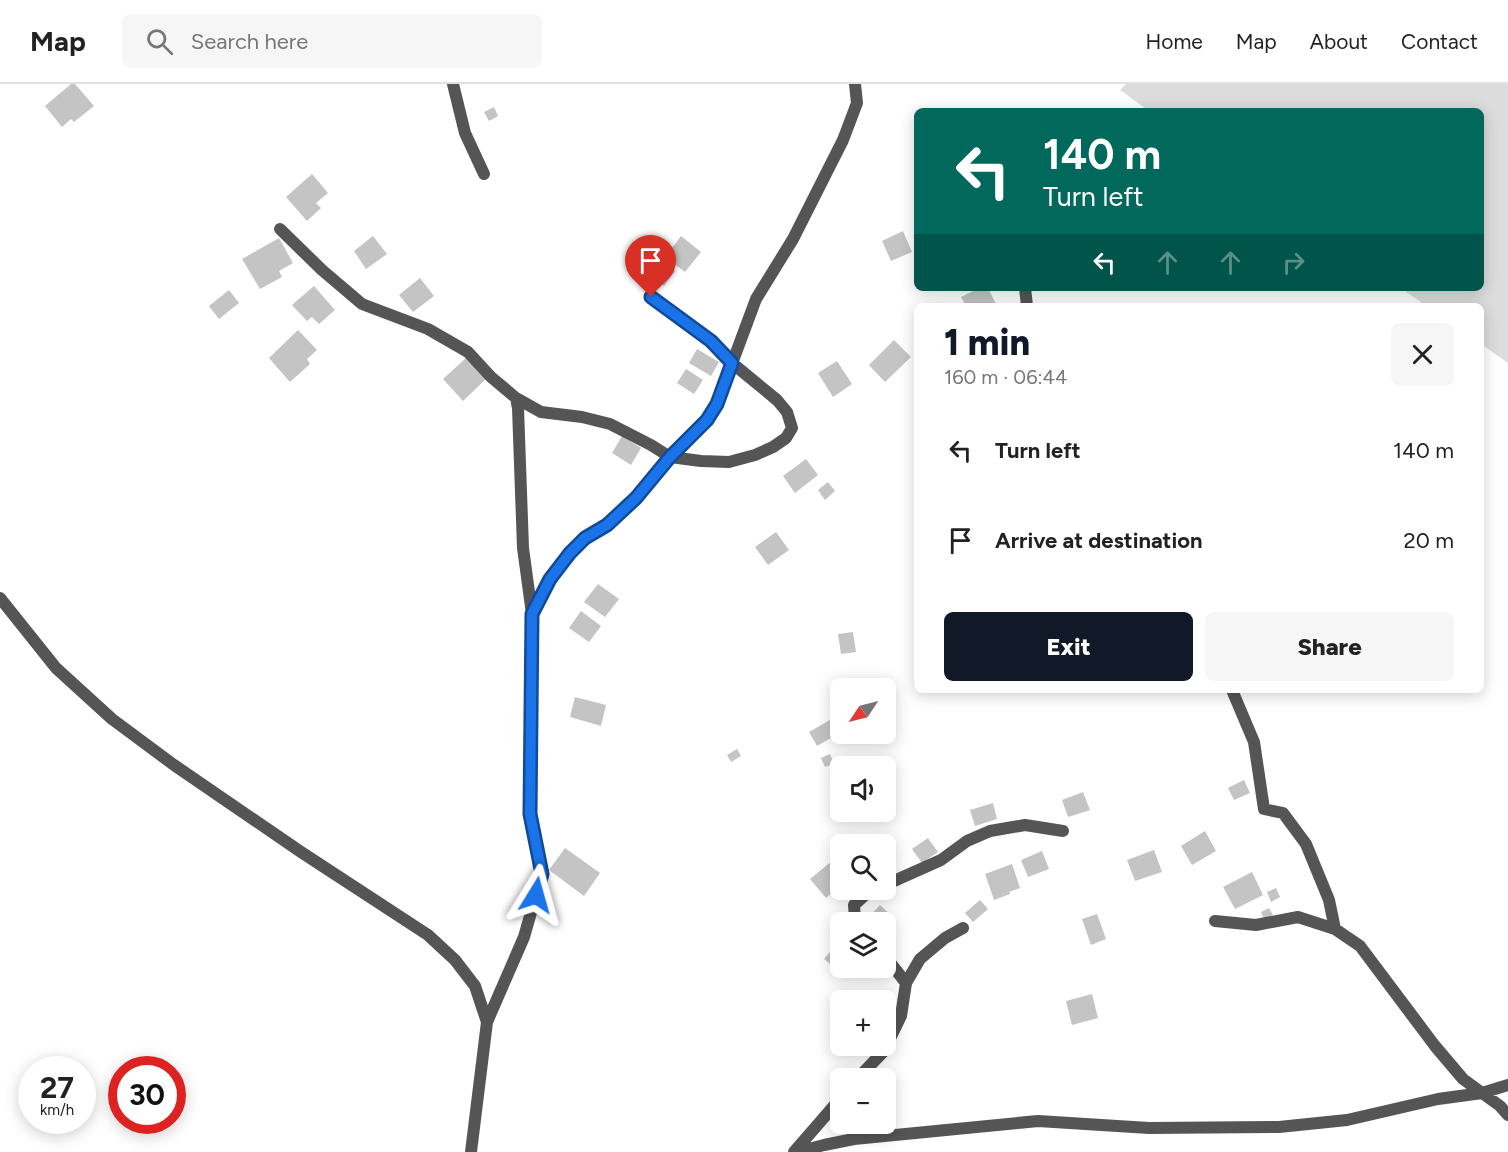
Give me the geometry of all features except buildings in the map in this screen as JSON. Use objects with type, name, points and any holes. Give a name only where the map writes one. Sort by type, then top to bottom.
[{"type":"street","points":[[453,84],[465,133],[484,174]]},
{"type":"street","points":[[532,614],[550,579],[570,553],[585,538],[607,525],[636,498],[670,457],[707,420],[717,404],[756,299],[793,239],[843,140],[857,103],[855,84]]},
{"type":"street","points":[[280,229],[322,270],[362,304],[428,329],[468,352],[491,377],[516,398],[541,412],[582,417],[610,424],[670,457],[701,461],[729,462],[755,455],[786,438],[792,428],[787,412],[777,400],[732,363],[711,341],[651,297]]},
{"type":"street","points":[[471,1152],[487,1022],[524,937],[542,874],[530,814],[532,614],[523,548],[516,398]]},
{"type":"street","points":[[0,598],[56,668],[112,719],[174,765],[301,852],[428,935],[455,960],[475,986],[487,1022]]},
{"type":"street","points":[[1234,693],[1254,742],[1264,809],[1283,813],[1306,844],[1329,900],[1335,929]]},
{"type":"street","points":[[896,880],[941,860],[967,841],[990,831],[1025,825],[1064,831]]},
{"type":"street","points":[[1215,921],[1256,925],[1298,917],[1335,929],[1360,946],[1435,1046],[1463,1079],[1500,1106],[1508,1115]]},
{"type":"street","points":[[868,1068],[884,1051],[901,1016],[906,983],[920,959],[945,938],[963,928]]},
{"type":"street","points":[[896,970],[906,983]]},
{"type":"street","points":[[796,1152],[854,1139],[1038,1122],[1149,1128],[1279,1127],[1347,1120],[1438,1100],[1482,1094],[1508,1085]]},
{"type":"street","points":[[796,1152],[830,1111]]},
{"type":"shaded area","points":[[1126,84],[1508,84],[1508,363],[1484,346],[1484,303],[1422,303],[1405,291],[1484,291],[1484,108],[1145,108],[1120,90]]},
{"type":"route","points":[[536,895],[542,874],[530,814],[532,614],[550,579],[570,553],[585,538],[607,525],[636,498],[670,457],[707,420],[717,404],[732,363],[711,341],[651,297]]}]
